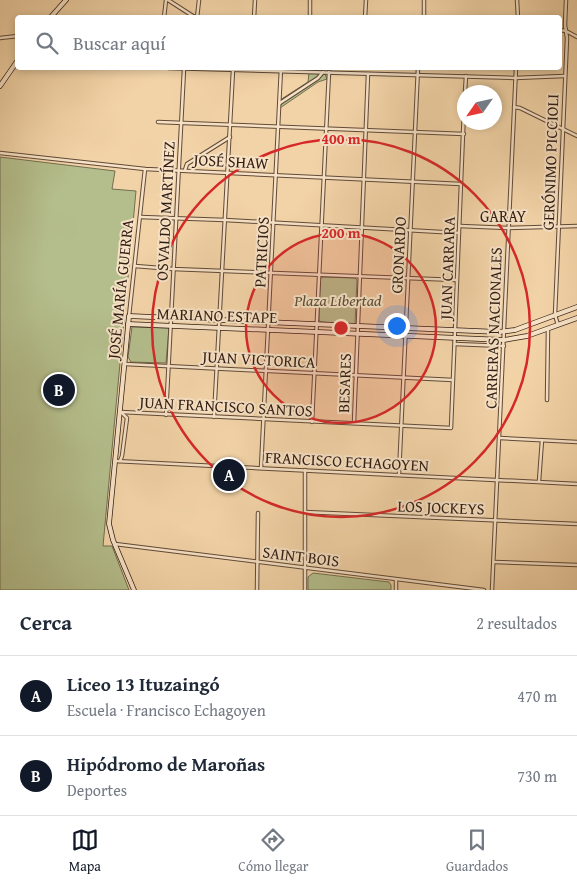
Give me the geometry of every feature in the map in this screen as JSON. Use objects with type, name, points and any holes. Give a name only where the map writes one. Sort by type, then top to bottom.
[{"type":"street","points":[[164,15],[167,0],[192,15]]},
{"type":"street","points":[[197,15],[199,0]]},
{"type":"street","points":[[254,0],[254,15]]},
{"type":"street","points":[[310,0],[310,15]]},
{"type":"street","points":[[365,15],[366,0]]},
{"type":"street","points":[[424,0],[424,15]]},
{"type":"street","points":[[517,0],[518,15]]},
{"type":"street","name":"GERÓNIMO PICCIOLI","points":[[558,325],[555,315],[563,129],[566,0]]},
{"type":"street","points":[[52,15],[64,1]]},
{"type":"street","points":[[562,30],[577,36]]},
{"type":"street","points":[[0,38],[15,36]]},
{"type":"street","points":[[0,86],[15,64]]},
{"type":"street","name":"OSVALDO MARTÍNEZ","points":[[166,415],[184,70]]},
{"type":"street","points":[[214,418],[233,70]]},
{"type":"street","name":"PATRICIOS","points":[[261,468],[281,70]]},
{"type":"street","points":[[295,70],[515,78],[564,76]]},
{"type":"street","name":"GRONARDO","points":[[399,474],[418,70]]},
{"type":"street","name":"CARRERAS NACIONALES","points":[[492,590],[516,70]]},
{"type":"street","points":[[280,103],[318,78],[323,72]]},
{"type":"street","points":[[312,422],[329,72]]},
{"type":"street","name":"BESARES","points":[[354,423],[368,74]]},
{"type":"street","points":[[465,85],[466,76]]},
{"type":"street","points":[[514,107],[520,108],[577,136]]},
{"type":"street","points":[[158,122],[464,134]]},
{"type":"street","name":"JUAN CARRARA","points":[[451,428],[464,130]]},
{"type":"street","points":[[185,170],[187,164],[230,137]]},
{"type":"street","name":"JOSÉ SHAW","points":[[0,153],[145,169],[462,184]]},
{"type":"street","name":"JOSÉ MARÍA GUERRA","points":[[134,590],[109,524],[118,461],[124,364],[145,169]]},
{"type":"street","points":[[140,217],[459,233]]},
{"type":"street","name":"GARAY","points":[[460,226],[508,228],[577,226]]},
{"type":"street","points":[[135,266],[457,280]]},
{"type":"street","name":"MARIANO ESTAPE","points":[[129,316],[504,332],[515,330],[577,307]]},
{"type":"street","name":"MARIANO ESTAPE","points":[[128,324],[504,340],[526,336],[577,318]]},
{"type":"street","points":[[547,400],[548,328]]},
{"type":"street","points":[[454,344],[504,346]]},
{"type":"street","name":"JUAN VICTORICA","points":[[124,364],[453,380]]},
{"type":"street","name":"JUAN FRANCISCO SANTOS","points":[[120,412],[451,428]]},
{"type":"street","points":[[500,438],[577,442]]},
{"type":"street","points":[[539,481],[542,440]]},
{"type":"street","name":"FRANCISCO ECHAGOYEN","points":[[118,461],[577,484]]},
{"type":"street","points":[[304,590],[305,470]]},
{"type":"street","name":"LOS JOCKEYS","points":[[305,512],[577,524]]},
{"type":"street","points":[[257,590],[258,514]]},
{"type":"street","name":"SAINT BOIS","points":[[115,544],[484,590]]},
{"type":"street","points":[[494,562],[577,565]]},
{"type":"street","points":[[396,580],[396,590]]},
{"type":"green space","points":[[309,73],[325,74],[327,79],[318,82],[280,108],[280,100],[308,82]]},
{"type":"green space","points":[[0,157],[115,171],[112,189],[136,191],[103,546],[112,546],[129,590],[0,590]]},
{"type":"green space","name":"Plaza Libertad","points":[[323,277],[355,278],[357,280],[355,324],[321,322],[319,320],[320,279]]},
{"type":"green space","points":[[132,327],[169,328],[166,363],[131,362],[128,357]]},
{"type":"green space","points":[[313,573],[389,582],[391,590],[308,590],[308,577]]},
{"type":"place","name":"Hipódromo de Maroñas","points":[[59,390]]},
{"type":"place","name":"Liceo 13 Ituzaingó","points":[[229,475]]}]
